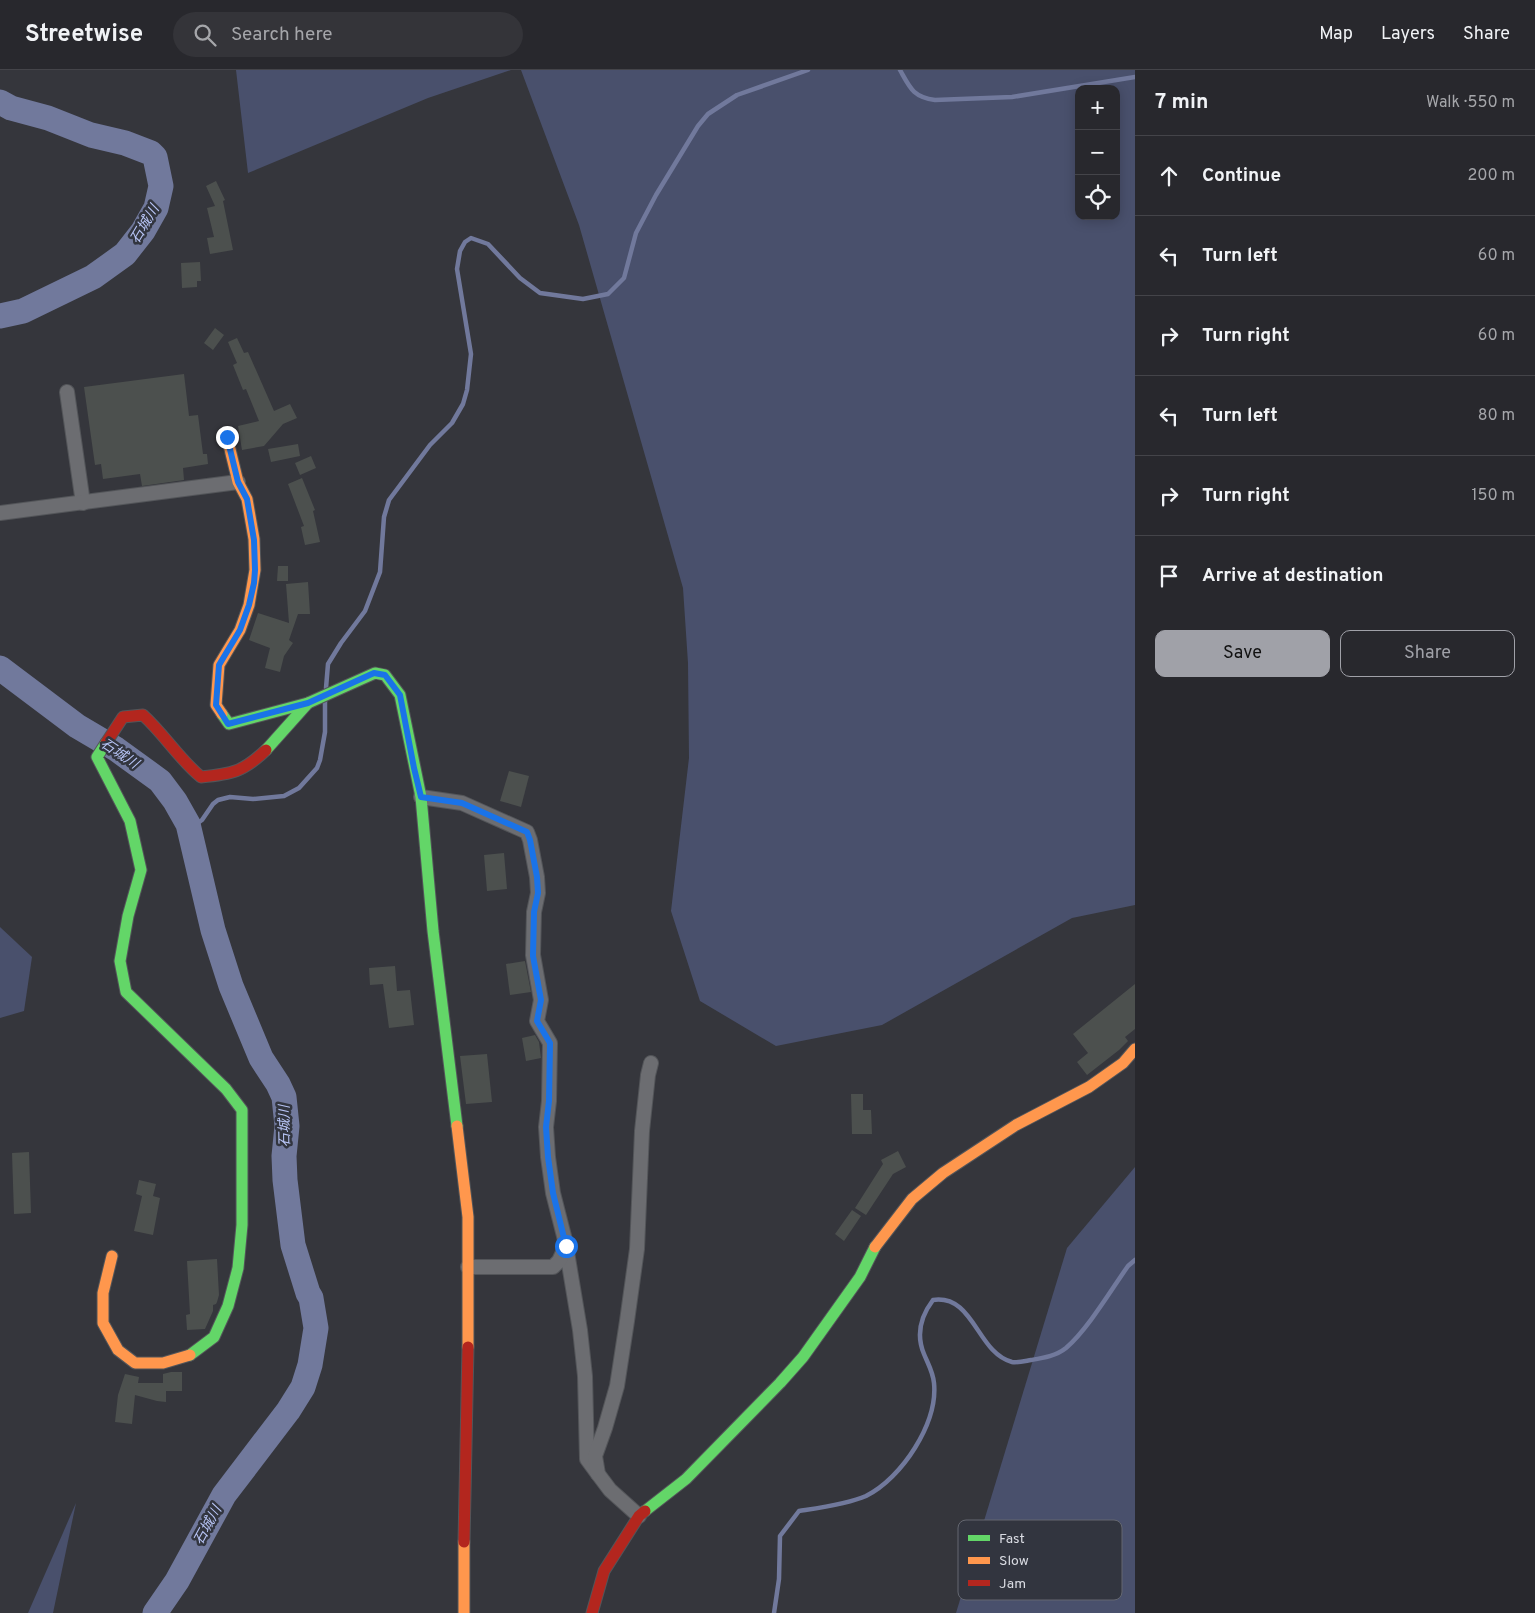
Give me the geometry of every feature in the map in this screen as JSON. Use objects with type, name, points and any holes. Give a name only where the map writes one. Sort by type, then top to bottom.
[{"type":"street","points":[[67,392],[83,503]]},
{"type":"street","points":[[227,437],[238,482],[247,499],[254,540],[254,583],[240,630],[219,665],[216,705],[228,724],[308,703],[374,673],[385,675],[400,695],[421,797],[433,931],[468,1217],[464,1613]]},
{"type":"street","points":[[0,513],[238,482]]},
{"type":"street","points":[[112,1256],[103,1293],[104,1323],[118,1350],[135,1363],[163,1363],[192,1354],[214,1337],[228,1306],[238,1268],[242,1225],[244,1140],[242,1110],[226,1089],[126,992],[120,961],[128,916],[141,870],[130,820],[97,757],[123,717],[143,715],[156,725],[190,768],[202,777],[219,776],[238,771],[264,752],[308,703]]},
{"type":"street","points":[[421,797],[462,803],[476,808],[527,832],[530,840],[538,893],[534,912],[533,956],[541,1000],[537,1021],[550,1043],[549,1101],[546,1127],[548,1157],[553,1193],[566,1246],[580,1330],[585,1376],[587,1459],[610,1490],[639,1516]]},
{"type":"street","points":[[592,1613],[604,1571],[639,1516],[686,1479],[803,1357],[860,1277],[877,1244],[912,1199],[943,1173],[1016,1125],[1089,1087],[1123,1063],[1135,1049]]},
{"type":"street","points":[[598,1474],[595,1456],[617,1386],[637,1249],[642,1130],[651,1063]]},
{"type":"street","points":[[468,1267],[553,1267],[559,1261],[566,1246]]},
{"type":"shaded area","points":[[236,70],[511,70],[428,98],[248,173]]},
{"type":"shaded area","points":[[521,70],[1135,70],[1135,905],[1072,918],[882,1025],[776,1046],[700,1001],[671,911],[689,758],[688,663],[683,588],[579,225]]},
{"type":"shaded area","points":[[0,927],[32,957],[24,1011],[0,1018]]},
{"type":"shaded area","points":[[1135,1167],[1135,1613],[956,1613],[960,1600],[1122,1600],[1122,1520],[984,1520],[1067,1248]]},
{"type":"shaded area","points":[[76,1503],[53,1613],[28,1613]]},
{"type":"building","points":[[216,181],[225,200],[223,201],[233,250],[210,254],[207,238],[214,237],[207,208],[215,206],[206,186]]},
{"type":"building","points":[[200,262],[201,281],[197,281],[197,287],[182,288],[181,263]]},
{"type":"building","points":[[215,328],[224,335],[213,350],[204,343]]},
{"type":"building","points":[[237,338],[244,353],[248,352],[274,411],[290,404],[297,418],[283,424],[264,446],[242,450],[238,426],[259,421],[246,389],[243,390],[233,365],[237,363],[228,342]]},
{"type":"building","points":[[184,374],[189,416],[198,415],[203,454],[207,454],[208,464],[183,468],[184,480],[142,486],[140,474],[103,479],[101,464],[95,465],[84,387]]},
{"type":"building","points":[[298,444],[300,456],[271,462],[268,449]]},
{"type":"building","points":[[311,456],[316,468],[300,475],[295,463]]},
{"type":"building","points":[[302,478],[315,510],[313,511],[320,542],[305,545],[301,527],[304,526],[288,484]]},
{"type":"building","points":[[278,566],[288,566],[288,581],[277,581]]},
{"type":"building","points":[[308,582],[310,614],[298,614],[289,640],[293,643],[284,656],[280,672],[265,668],[270,648],[249,640],[258,613],[289,623],[286,584]]},
{"type":"building","points":[[509,771],[529,776],[521,807],[500,801]]},
{"type":"building","points":[[504,853],[507,889],[487,891],[484,855]]},
{"type":"building","points":[[525,961],[531,992],[510,995],[506,964]]},
{"type":"building","points":[[395,966],[397,991],[410,990],[414,1025],[389,1028],[383,984],[370,985],[369,968]]},
{"type":"building","points":[[1135,984],[1135,1029],[1125,1037],[1128,1041],[1119,1050],[1087,1075],[1077,1062],[1088,1053],[1073,1034]]},
{"type":"building","points":[[535,1035],[539,1042],[541,1058],[526,1061],[522,1038]]},
{"type":"building","points":[[487,1054],[492,1102],[466,1104],[460,1056]]},
{"type":"building","points":[[851,1094],[863,1094],[863,1110],[871,1110],[872,1134],[852,1134]]},
{"type":"building","points":[[898,1151],[906,1167],[893,1174],[866,1215],[855,1208],[883,1164],[881,1160]]},
{"type":"building","points":[[29,1152],[31,1213],[14,1214],[12,1153]]},
{"type":"building","points":[[139,1180],[156,1184],[153,1196],[160,1198],[153,1235],[134,1231],[142,1196],[136,1194]]},
{"type":"building","points":[[852,1210],[861,1216],[844,1241],[835,1234]]},
{"type":"building","points":[[217,1259],[219,1295],[217,1302],[213,1305],[213,1311],[205,1329],[187,1330],[186,1315],[190,1314],[187,1261]]},
{"type":"building","points":[[182,1372],[182,1391],[166,1391],[166,1402],[135,1395],[132,1424],[115,1422],[118,1395],[125,1374],[139,1377],[138,1383],[163,1383],[163,1374]]},
{"type":"waterway","points":[[326,688],[328,664],[365,611],[380,572],[384,517],[389,500],[430,445],[452,423],[463,404],[467,390],[471,354],[457,269],[460,251],[465,242],[471,238],[488,244],[520,278],[540,293],[583,299],[608,294],[624,278],[636,233],[656,195],[698,126],[708,114],[737,95],[808,70]]},
{"type":"waterway","points":[[900,70],[913,91],[922,97],[935,100],[1012,97],[1135,77]]},
{"type":"waterway","name":"石城川","points":[[0,102],[11,108],[48,118],[91,135],[125,143],[151,153],[155,157],[161,186],[156,208],[143,231],[125,254],[93,277],[23,311],[0,316]]},
{"type":"waterway","name":"石城川","points":[[0,668],[77,726],[116,749],[160,781],[175,801],[188,824],[213,930],[231,986],[261,1058],[284,1097],[287,1126],[284,1156],[285,1180],[293,1245],[311,1298],[316,1328],[310,1365],[303,1387],[288,1411],[224,1495],[177,1581],[155,1613]]},
{"type":"waterway","points":[[188,830],[202,820],[218,800],[230,797],[253,799],[284,796],[299,788],[317,768],[320,760],[325,732],[325,701]]},
{"type":"waterway","points":[[774,1613],[779,1579],[780,1536],[799,1511],[851,1501],[866,1496],[879,1488],[904,1463],[924,1432],[934,1399],[934,1383],[920,1340],[920,1333],[925,1313],[933,1300],[947,1301],[958,1306],[1000,1357],[1012,1362],[1021,1362],[1049,1356],[1066,1348],[1091,1320],[1128,1266],[1135,1260]]},
{"type":"traffic: fast","points":[[222,714],[229,724],[308,703],[375,673],[385,675],[400,695],[421,797],[433,931],[457,1126]]},
{"type":"traffic: fast","points":[[266,750],[308,703]]},
{"type":"traffic: fast","points":[[106,743],[97,757],[130,821],[141,870],[128,916],[120,961],[126,992],[226,1089],[242,1110],[242,1225],[238,1268],[228,1306],[214,1337],[190,1355]]},
{"type":"traffic: fast","points":[[645,1511],[686,1479],[803,1357],[860,1277],[875,1247]]},
{"type":"traffic: slow","points":[[222,714],[216,705],[219,665],[240,630],[249,605],[255,570],[254,539],[247,499],[238,482],[227,437]]},
{"type":"traffic: slow","points":[[875,1247],[912,1199],[943,1173],[1016,1125],[1089,1087],[1123,1063],[1135,1049]]},
{"type":"traffic: slow","points":[[457,1126],[468,1217],[468,1347]]},
{"type":"traffic: slow","points":[[112,1256],[103,1293],[103,1323],[118,1350],[135,1363],[163,1363],[190,1355]]},
{"type":"traffic: slow","points":[[464,1542],[464,1613]]},
{"type":"traffic: jam","points":[[106,743],[123,717],[143,715],[201,777],[236,771],[266,750]]},
{"type":"traffic: jam","points":[[464,1542],[468,1347]]},
{"type":"traffic: jam","points":[[592,1613],[604,1571],[639,1516],[645,1511]]},
{"type":"route","points":[[227,437],[238,482],[247,499],[254,540],[255,570],[249,605],[240,630],[219,665],[216,705],[228,724],[308,703],[374,673],[385,675],[400,695],[421,797],[462,803],[527,832],[537,877],[538,893],[534,912],[533,956],[541,1000],[537,1021],[550,1043],[549,1101],[546,1127],[548,1157],[553,1193],[566,1246]]}]
